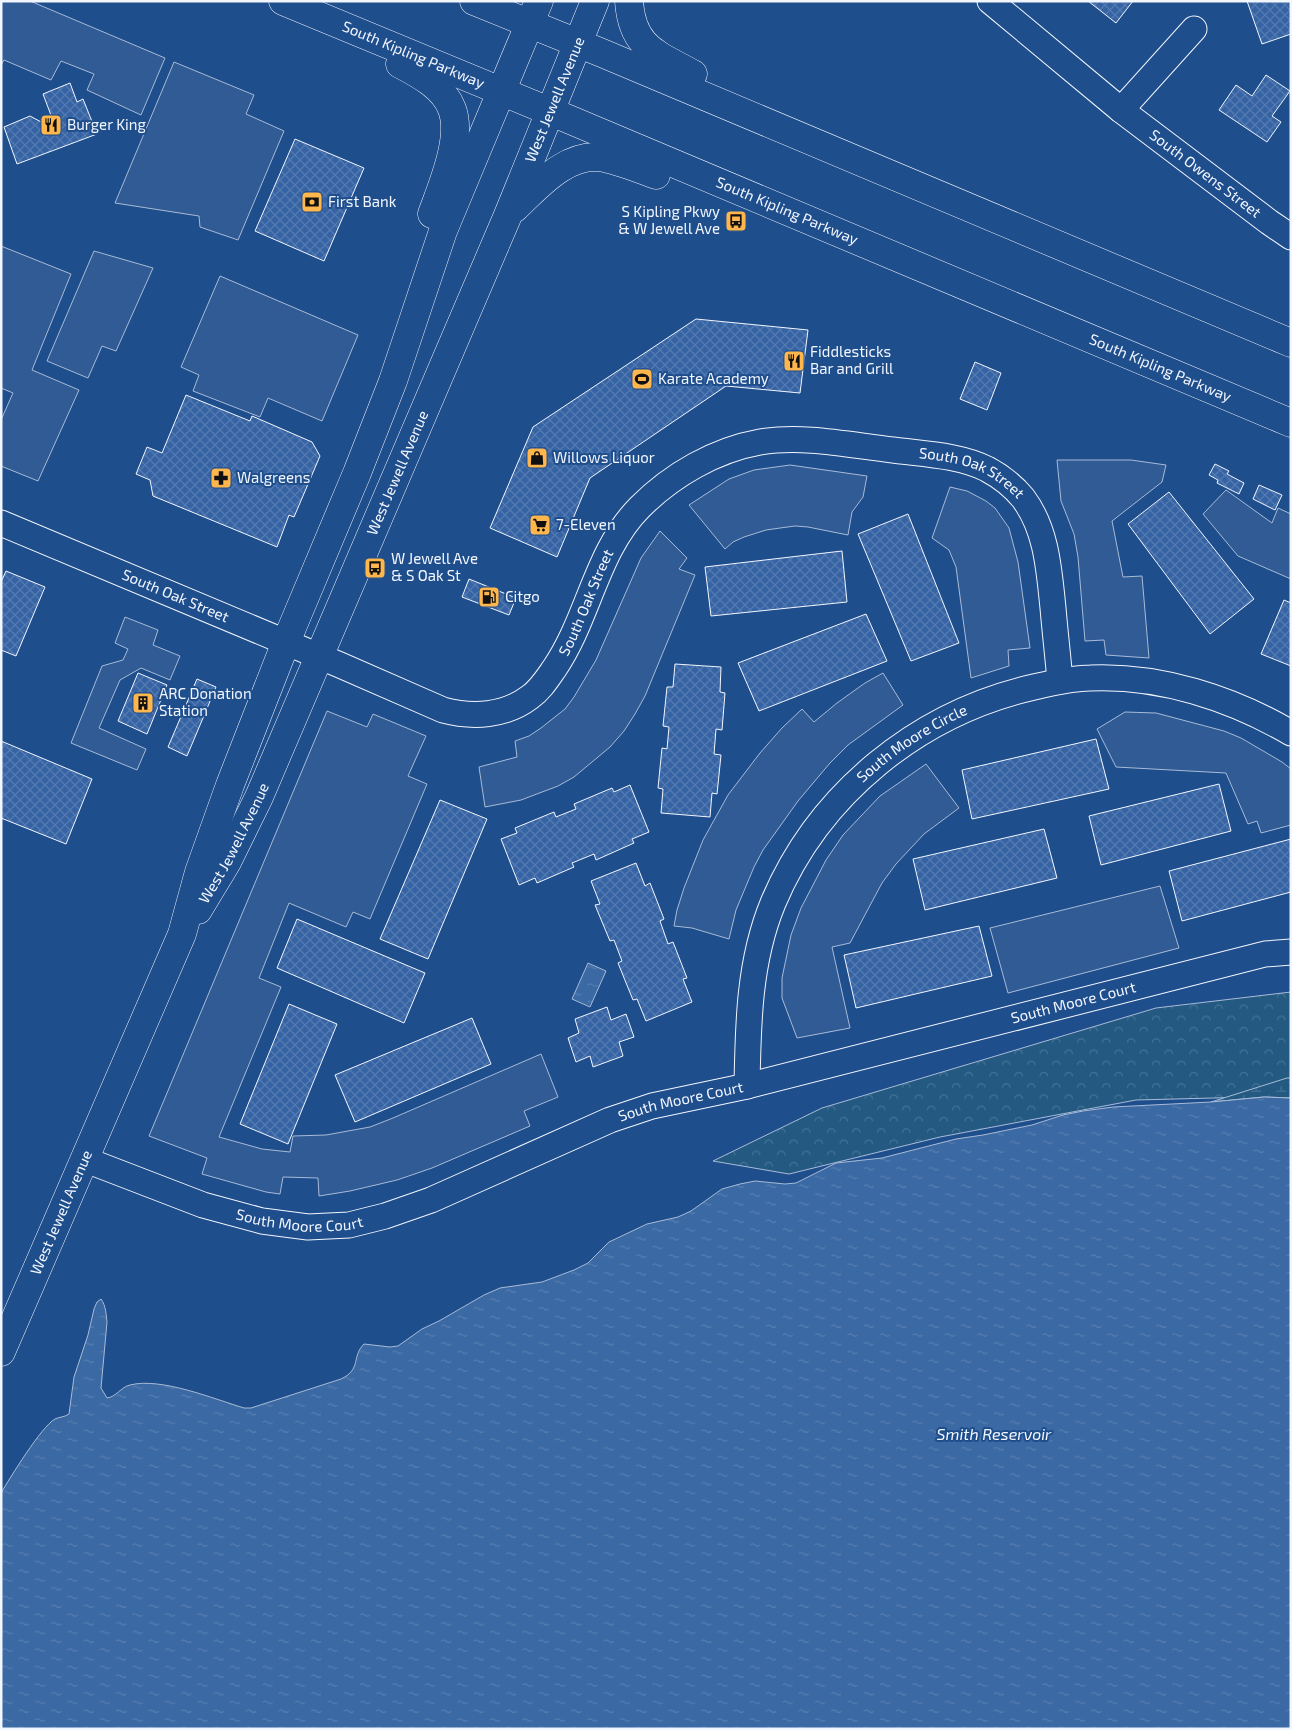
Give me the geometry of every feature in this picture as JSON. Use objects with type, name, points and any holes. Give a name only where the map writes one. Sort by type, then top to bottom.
[{"type":"main road","points":[[276,1],[429,80],[452,107],[455,123],[454,144],[445,178],[429,222],[413,282],[403,347]]},
{"type":"main road","name":"South Kipling Parkway","points":[[283,1],[1291,423]]},
{"type":"main road","points":[[474,1],[534,13],[577,43],[1291,343]]},
{"type":"main road","name":"West Jewell Avenue","points":[[182,934],[214,885],[244,828],[508,215],[594,1]]},
{"type":"main road","points":[[629,1],[630,18],[633,28],[641,40],[653,52],[852,158]]},
{"type":"main road","name":"West Jewell Avenue","points":[[1,1352],[86,1160],[182,934],[199,872],[209,845],[286,642],[357,473],[393,381],[443,231],[534,13]]},
{"type":"main road","points":[[508,215],[541,182],[560,169],[572,162],[585,158],[604,158],[627,164],[701,193],[837,232]]},
{"type":"street","name":"South Owens Street","points":[[990,1],[1121,110],[1291,237]]},
{"type":"street","points":[[1121,110],[1194,29]]},
{"type":"street","name":"South Oak Street","points":[[1,523],[443,710],[459,714],[497,713],[517,706],[532,696],[546,682],[569,644],[613,543],[625,524],[655,492],[694,466],[736,448],[759,442],[805,440],[946,457],[987,469],[1006,482],[1032,513],[1042,536],[1048,564],[1060,681]]},
{"type":"street","name":"South Moore Circle","points":[[746,1086],[750,1002],[755,965],[762,935],[773,904],[786,876],[818,823],[860,778],[901,746],[934,725],[981,702],[1024,689],[1060,681],[1089,678],[1141,680],[1170,685],[1242,709],[1291,733]]},
{"type":"street","name":"South Moore Court","points":[[86,1160],[203,1205],[286,1225],[331,1227],[368,1221],[407,1210],[461,1188],[605,1122],[634,1111],[746,1086],[1266,954],[1291,952]]},
{"type":"green space","points":[[1291,992],[1291,1096],[1136,1100],[940,1137],[789,1174],[713,1161],[822,1108],[1156,1008]]},
{"type":"green space","points":[[1291,1078],[1291,1098],[1264,1097],[1211,1102]]},
{"type":"shaded area","points":[[1,1],[30,1],[165,58],[141,115],[87,90],[94,74],[61,61],[51,80],[4,60],[1,65]]},
{"type":"shaded area","points":[[174,62],[254,95],[246,114],[284,131],[238,240],[200,227],[199,216],[115,203]]},
{"type":"shaded area","points":[[1,246],[71,274],[32,370],[79,390],[38,481],[1,466],[1,420],[13,393],[1,388]]},
{"type":"shaded area","points":[[94,251],[153,268],[116,351],[102,346],[88,378],[47,361]]},
{"type":"shaded area","points":[[220,276],[358,335],[322,421],[268,398],[260,417],[193,391],[199,375],[181,367]]},
{"type":"shaded area","points":[[1057,460],[1131,460],[1166,465],[1162,482],[1112,521],[1123,577],[1142,576],[1149,658],[1106,655],[1104,640],[1085,641],[1078,557],[1074,534],[1061,501]]},
{"type":"shaded area","points":[[790,465],[867,476],[863,497],[852,512],[848,535],[795,526],[766,530],[744,537],[733,542],[725,549],[689,505],[729,479],[754,470]]},
{"type":"shaded area","points":[[950,487],[967,491],[986,501],[995,508],[1009,528],[1018,562],[1030,648],[1008,650],[1009,666],[971,678],[956,567],[949,550],[932,538]]},
{"type":"shaded area","points":[[1226,490],[1272,523],[1278,508],[1291,514],[1291,579],[1238,556],[1203,514]]},
{"type":"shaded area","points":[[660,531],[687,558],[679,569],[695,575],[645,696],[635,714],[610,747],[574,777],[558,786],[521,800],[485,807],[479,767],[517,757],[515,741],[529,736],[565,709],[596,660],[641,558]]},
{"type":"shaded area","points":[[125,617],[158,630],[153,645],[180,656],[170,680],[141,668],[120,680],[99,728],[146,749],[137,770],[71,743],[102,666],[123,660],[128,649],[115,643]]},
{"type":"shaded area","points":[[883,673],[903,705],[848,745],[798,801],[763,850],[754,867],[736,910],[729,939],[692,928],[674,926],[684,888],[703,840],[728,795],[760,753],[802,709],[814,722],[865,683]]},
{"type":"shaded area","points":[[327,711],[367,727],[373,714],[426,736],[408,776],[427,784],[370,919],[353,912],[346,927],[289,903],[259,978],[281,987],[219,1137],[262,1149],[290,1152],[293,1136],[326,1135],[370,1127],[541,1054],[558,1097],[524,1111],[530,1126],[432,1168],[397,1180],[319,1196],[318,1178],[283,1177],[280,1194],[266,1192],[202,1174],[207,1158],[149,1136]]},
{"type":"shaded area","points":[[1125,712],[1156,713],[1224,731],[1241,738],[1282,762],[1291,769],[1291,825],[1261,833],[1257,821],[1248,824],[1226,773],[1116,767],[1097,729]]},
{"type":"shaded area","points":[[926,764],[959,808],[924,834],[896,864],[882,883],[850,943],[832,947],[850,1028],[797,1038],[782,998],[782,978],[791,935],[801,908],[826,860],[843,835],[880,796]]},
{"type":"shaded area","points":[[1160,886],[1179,948],[1008,993],[990,928]]},
{"type":"water","points":[[588,963],[606,971],[590,1007],[572,999]]},
{"type":"water","name":"Smith Reservoir","points":[[1264,1097],[1291,1098],[1291,1729],[1,1729],[1,1493],[26,1453],[42,1432],[55,1419],[69,1414],[74,1377],[88,1335],[94,1309],[97,1302],[101,1299],[105,1307],[107,1322],[101,1388],[107,1398],[130,1385],[143,1383],[172,1386],[244,1408],[251,1408],[341,1379],[352,1371],[360,1349],[364,1344],[398,1346],[422,1329],[500,1288],[542,1282],[574,1270],[588,1263],[609,1242],[647,1224],[678,1217],[691,1211],[722,1189],[755,1181],[785,1184],[796,1183],[836,1163],[882,1158],[956,1139],[1032,1125],[1083,1111],[1113,1107]]},
{"type":"building","points":[[1088,1],[1133,1],[1116,23]]},
{"type":"building","points":[[1247,1],[1291,1],[1291,34],[1262,44]]},
{"type":"building","points":[[1266,75],[1290,91],[1272,116],[1281,122],[1267,142],[1219,110],[1236,85],[1252,96]]},
{"type":"building","name":"Burger King","points":[[70,83],[77,102],[83,99],[97,134],[17,164],[4,127],[30,116],[43,123],[52,118],[43,94]]},
{"type":"building","points":[[295,139],[364,168],[324,261],[255,231]]},
{"type":"building","points":[[696,319],[808,330],[800,393],[726,386],[590,478],[557,557],[490,528],[533,427]]},
{"type":"building","points":[[975,362],[1001,373],[987,410],[960,399]]},
{"type":"building","name":"Walgreens","points":[[186,395],[250,421],[252,416],[312,442],[320,456],[294,517],[289,515],[277,547],[153,496],[150,480],[136,474],[147,447],[162,453]]},
{"type":"building","points":[[1215,464],[1229,471],[1227,474],[1244,483],[1239,494],[1217,483],[1218,480],[1209,475]]},
{"type":"building","points":[[1259,485],[1282,495],[1275,510],[1253,499]]},
{"type":"building","points":[[1169,492],[1254,599],[1210,634],[1128,524]]},
{"type":"building","points":[[908,514],[959,643],[911,661],[858,534]]},
{"type":"building","points":[[842,551],[847,602],[711,616],[705,567]]},
{"type":"building","points":[[6,571],[45,587],[16,656],[1,650],[1,582]]},
{"type":"building","points":[[469,579],[516,598],[509,615],[462,597]]},
{"type":"building","points":[[1284,600],[1291,603],[1291,666],[1261,654]]},
{"type":"building","points":[[866,614],[887,661],[759,711],[738,663]]},
{"type":"building","points":[[675,664],[721,667],[720,692],[725,693],[722,730],[716,729],[714,754],[721,755],[717,794],[712,793],[710,817],[661,813],[663,789],[658,788],[662,748],[667,749],[669,727],[663,726],[667,687],[673,687]]},
{"type":"building","name":"ARC Donation Station","points":[[138,673],[167,685],[147,734],[118,721]]},
{"type":"building","points":[[197,679],[216,687],[187,756],[168,747]]},
{"type":"building","points":[[1096,739],[1109,789],[972,819],[962,770]]},
{"type":"building","points":[[1,741],[92,779],[66,844],[1,818]]},
{"type":"building","points":[[1219,784],[1231,831],[1101,865],[1089,816]]},
{"type":"building","points":[[630,785],[649,832],[632,839],[634,843],[596,860],[594,854],[572,863],[574,867],[537,883],[535,878],[519,885],[501,839],[517,833],[515,828],[554,812],[556,817],[576,809],[574,804],[612,788],[614,792]]},
{"type":"building","points":[[440,800],[487,819],[428,959],[380,939]]},
{"type":"building","points":[[1044,829],[1057,878],[925,910],[913,859]]},
{"type":"building","points":[[1291,839],[1291,892],[1182,921],[1169,871]]},
{"type":"building","points":[[636,863],[645,886],[650,883],[664,919],[660,921],[668,944],[673,942],[687,978],[683,979],[692,1002],[646,1021],[637,999],[633,1000],[618,963],[622,961],[614,940],[610,941],[595,905],[600,904],[591,881]]},
{"type":"building","points":[[297,919],[425,973],[404,1023],[277,968]]},
{"type":"building","points":[[979,926],[992,976],[856,1008],[844,955]]},
{"type":"building","points":[[289,1004],[337,1024],[288,1144],[240,1124]]},
{"type":"building","points":[[607,1007],[611,1020],[626,1014],[634,1037],[619,1042],[623,1056],[593,1067],[590,1056],[576,1062],[568,1038],[579,1033],[575,1019]]},
{"type":"building","points":[[472,1018],[491,1064],[355,1122],[335,1075]]},
{"type":"place","name":"Burger King","points":[[51,125]]},
{"type":"place","name":"First Bank","points":[[312,202]]},
{"type":"place","name":"S Kipling Pkwy & W Jewell Ave","points":[[736,221]]},
{"type":"place","name":"Fiddlesticks Bar and Grill","points":[[794,361]]},
{"type":"place","name":"Karate Academy","points":[[642,379]]},
{"type":"place","name":"Willows Liquor","points":[[537,458]]},
{"type":"place","name":"Walgreens","points":[[221,478]]},
{"type":"place","name":"7-Eleven","points":[[540,525]]},
{"type":"place","name":"W Jewell Ave & S Oak St","points":[[375,568]]},
{"type":"place","name":"Citgo","points":[[489,597]]},
{"type":"place","name":"ARC Donation Station","points":[[143,703]]}]
